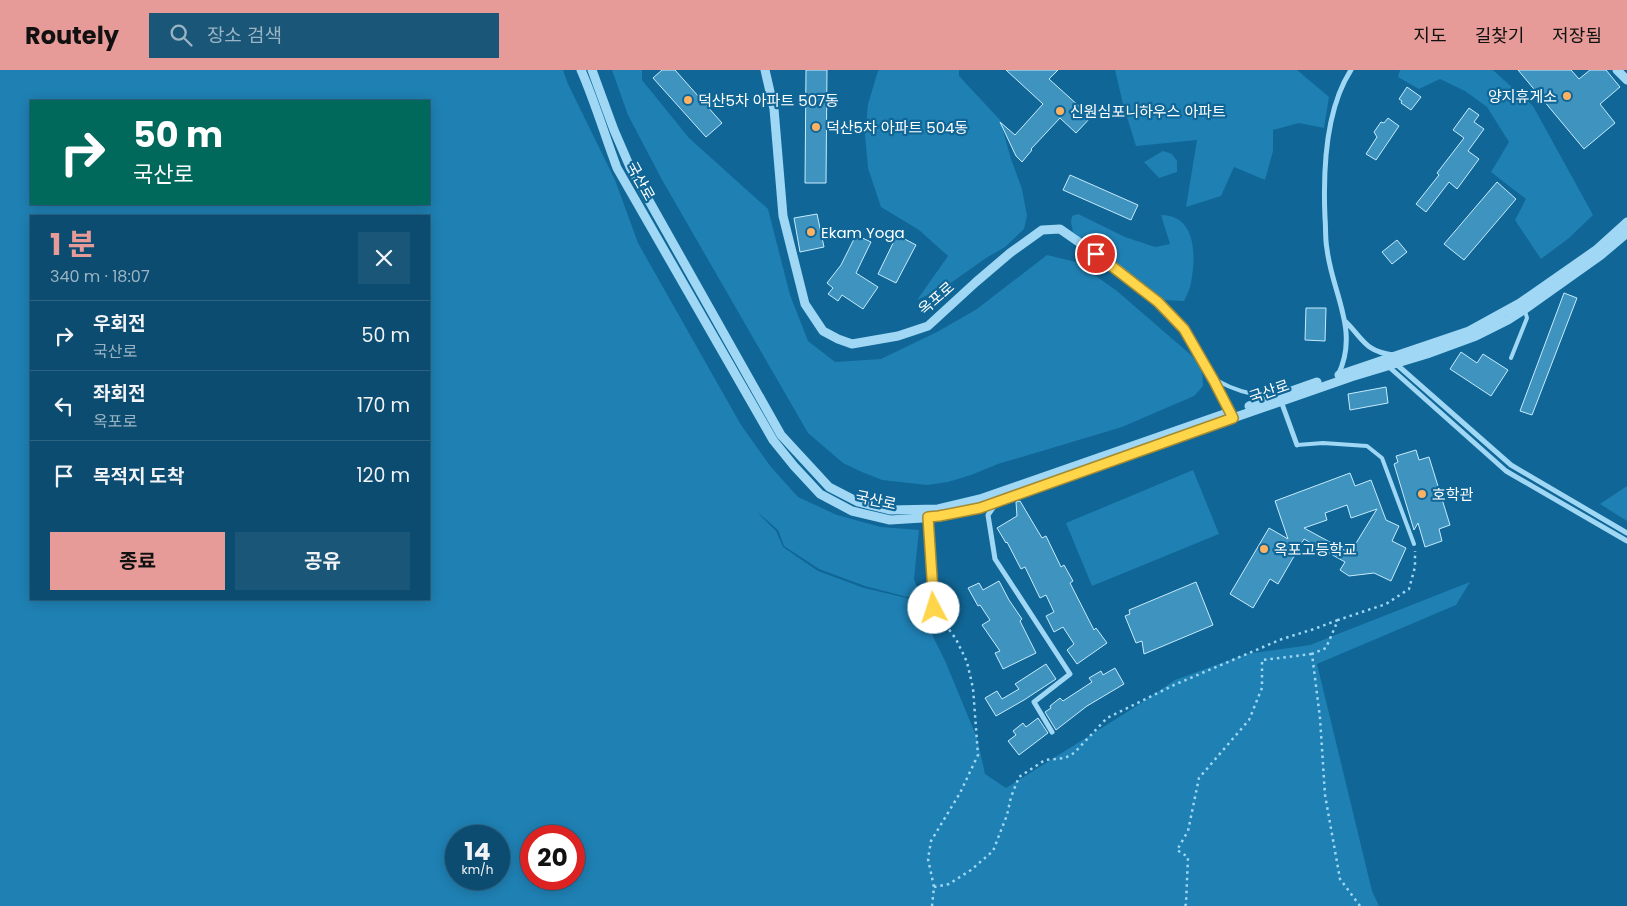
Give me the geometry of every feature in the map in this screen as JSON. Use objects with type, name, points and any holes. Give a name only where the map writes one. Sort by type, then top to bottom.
[{"type":"street","name":"국산로","points":[[581,70],[595,104],[605,138],[618,168],[773,440],[820,494],[852,512],[890,520],[939,516],[972,510],[1338,375],[1393,361]]},
{"type":"street","name":"국산로","points":[[592,70],[614,130],[630,166],[781,436],[829,486],[858,502],[890,510],[938,509],[980,499],[1231,415]]},
{"type":"street","name":"옥포로","points":[[765,70],[774,109],[784,216],[805,304],[823,331],[838,340],[852,344],[898,336],[928,326],[990,270],[1042,230],[1060,229],[1098,255],[1158,302],[1184,329],[1231,415]]},
{"type":"street","points":[[1338,375],[1347,351],[1346,322],[1326,249],[1324,193],[1326,152],[1335,107],[1344,80],[1351,70]]},
{"type":"street","points":[[1617,70],[1627,80]]},
{"type":"street","name":"국산로","points":[[1522,306],[1596,250],[1627,222]]},
{"type":"street","name":"국산로","points":[[1278,398],[1393,361],[1469,331],[1522,306],[1601,255],[1627,233]]},
{"type":"street","points":[[1346,322],[1366,345],[1393,361],[1511,465],[1627,533]]},
{"type":"street","points":[[1393,361],[1506,471],[1627,541]]},
{"type":"street","points":[[1278,398],[1297,445]]},
{"type":"street","points":[[1002,500],[992,508],[988,515],[996,559],[1070,674],[1034,702],[1052,732]]},
{"type":"street","points":[[972,510],[988,515]]},
{"type":"lane","points":[[1511,358],[1527,318],[1522,306]]},
{"type":"lane","points":[[1212,378],[1233,389],[1255,396],[1278,398]]},
{"type":"lane","points":[[1297,445],[1323,443],[1367,446],[1382,458],[1414,544]]},
{"type":"lane","points":[[928,517],[934,608]]},
{"type":"path","points":[[934,888],[950,884],[971,870],[993,851],[1007,815],[1018,777],[1045,760],[1065,758],[1074,753],[1107,718],[1174,685],[1273,642],[1386,604],[1409,589],[1415,567],[1414,544]]},
{"type":"path","points":[[932,906],[934,888],[928,859],[930,841],[960,793],[978,755],[973,688],[967,662],[956,639],[934,608]]},
{"type":"path","points":[[1184,906],[1186,904],[1188,857],[1177,850],[1188,831],[1199,778],[1249,720],[1262,688],[1262,660],[1312,654],[1326,648],[1338,620]]},
{"type":"path","points":[[1312,654],[1320,718],[1325,795],[1340,879],[1360,906]]},
{"type":"shaded area","points":[[0,70],[563,70],[615,180],[638,243],[741,425],[771,467],[798,497],[837,515],[881,527],[919,530],[914,579],[920,596],[915,599],[865,586],[819,569],[784,546],[778,530],[755,510],[776,531],[783,547],[818,571],[864,588],[915,600],[946,663],[977,738],[985,774],[1006,788],[1175,680],[1246,654],[1310,645],[1470,582],[1456,605],[1317,664],[1372,891],[1379,906],[0,906]]},
{"type":"shaded area","points":[[612,70],[642,70],[642,80],[689,138],[768,209],[790,295],[808,341],[835,362],[881,359],[937,332],[977,309],[1047,255],[1076,262],[1117,291],[1191,355],[1202,368],[1203,386],[1194,396],[1122,427],[998,464],[948,482],[927,485],[882,480],[843,463],[808,433],[661,178],[628,115]]},
{"type":"shaded area","points":[[959,70],[959,76],[1000,120],[1022,189],[1027,216],[1024,229],[1005,247],[945,287],[917,300],[948,256],[919,230],[881,207],[868,168],[865,135],[868,104],[878,71]]},
{"type":"shaded area","points":[[1115,70],[1297,70],[1329,97],[1324,128],[1299,123],[1273,130],[1273,151],[1265,180],[1234,167],[1221,196],[1186,207],[1197,140],[1136,146]]},
{"type":"shaded area","points":[[1400,70],[1493,70],[1533,106],[1593,215],[1569,238],[1541,259],[1515,220],[1526,199],[1491,172],[1509,142],[1487,107],[1465,91],[1440,79],[1419,89],[1398,77]]},
{"type":"shaded area","points":[[1163,151],[1172,154],[1177,161],[1177,172],[1159,178],[1144,162]]},
{"type":"shaded area","points":[[1078,214],[1125,237],[1155,247],[1170,244],[1161,215],[1173,217],[1182,222],[1188,230],[1193,250],[1193,273],[1184,301],[1162,300],[1073,232],[1072,216]]},
{"type":"shaded area","points":[[1193,470],[1219,534],[1092,586],[1066,523]]},
{"type":"shaded area","points":[[1627,486],[1627,521],[1600,504]]},
{"type":"building","name":"덕산5차 아파트 507동","points":[[662,70],[675,70],[722,123],[706,137],[653,78]]},
{"type":"building","name":"덕산5차 아파트 504동","points":[[806,70],[827,70],[826,183],[805,183]]},
{"type":"building","name":"신원심포니하우스 아파트","points":[[1006,70],[1058,70],[1049,79],[1091,117],[1076,133],[1060,118],[1031,149],[1022,162],[1016,156],[1000,122],[1015,135],[1043,104]]},
{"type":"building","name":"양지휴게소","points":[[1518,70],[1571,70],[1579,79],[1590,70],[1606,70],[1620,87],[1600,104],[1615,123],[1584,149]]},
{"type":"building","points":[[1407,87],[1421,97],[1411,110],[1401,103],[1402,101],[1399,99]]},
{"type":"building","points":[[1469,108],[1479,115],[1474,122],[1484,129],[1468,151],[1479,159],[1457,189],[1449,182],[1426,212],[1416,204],[1439,175],[1437,173],[1464,138],[1453,130]]},
{"type":"building","points":[[1388,118],[1399,126],[1376,160],[1366,154],[1377,137],[1374,132],[1381,122],[1384,123]]},
{"type":"building","points":[[1070,175],[1138,205],[1131,220],[1063,190]]},
{"type":"building","points":[[1497,182],[1516,199],[1464,260],[1444,244]]},
{"type":"building","points":[[817,214],[824,247],[800,252],[794,218]]},
{"type":"building","points":[[856,235],[871,242],[856,273],[878,287],[863,309],[842,295],[838,301],[828,294],[833,288],[827,283],[841,265]]},
{"type":"building","points":[[897,235],[916,245],[896,283],[878,274]]},
{"type":"building","points":[[1397,240],[1407,252],[1392,264],[1382,252]]},
{"type":"building","points":[[1564,293],[1577,298],[1532,415],[1520,411]]},
{"type":"building","points":[[1306,308],[1326,308],[1325,341],[1305,340]]},
{"type":"building","points":[[1461,352],[1477,363],[1483,354],[1508,370],[1491,396],[1450,369]]},
{"type":"building","points":[[1386,387],[1388,403],[1350,410],[1348,394]]},
{"type":"building","name":"호학관","points":[[1416,450],[1419,460],[1429,457],[1450,525],[1439,529],[1442,541],[1425,547],[1418,523],[1414,530],[1394,464],[1398,462],[1396,456]]},
{"type":"building","points":[[1350,473],[1355,486],[1371,480],[1386,520],[1399,526],[1392,541],[1406,548],[1391,581],[1374,573],[1349,576],[1340,570],[1345,562],[1304,539],[1278,584],[1270,579],[1253,608],[1230,594],[1269,528],[1288,539],[1275,501]],"holes":[[[1347,505],[1351,518],[1377,509],[1350,553],[1304,528],[1327,520],[1325,513]]]},
{"type":"building","points":[[1020,501],[1042,538],[1046,536],[1061,567],[1064,565],[1073,581],[1070,583],[1094,630],[1096,628],[1107,643],[1077,664],[1067,650],[1074,644],[1063,627],[1054,632],[1046,616],[1054,612],[1046,595],[1040,598],[1025,567],[1021,569],[1007,542],[997,528],[1017,516],[1016,502]]},
{"type":"building","points":[[999,581],[1022,619],[1020,621],[1036,653],[1003,669],[995,653],[1000,651],[982,625],[990,620],[980,605],[978,606],[968,588],[979,583],[983,590]]},
{"type":"building","points":[[1196,582],[1213,625],[1144,654],[1142,641],[1136,643],[1125,616],[1130,614],[1129,610]]},
{"type":"building","points":[[1046,664],[1056,679],[996,716],[985,698],[997,691],[1002,699],[1019,689],[1015,684]]},
{"type":"building","points":[[1115,668],[1124,684],[1087,706],[1056,730],[1045,712],[1051,708],[1050,706],[1060,698],[1063,701],[1092,682],[1089,678],[1101,671],[1103,675]]},
{"type":"building","points":[[1038,718],[1048,733],[1019,755],[1008,741],[1016,735],[1013,731],[1023,723],[1026,727]]},
{"type":"place","name":"양지휴게소","points":[[1567,96]]},
{"type":"place","name":"덕산5차 아파트 507동","points":[[688,100]]},
{"type":"place","name":"신원심포니하우스 아파트","points":[[1060,111]]},
{"type":"place","name":"덕산5차 아파트 504동","points":[[816,127]]},
{"type":"place","name":"Ekam Yoga","points":[[811,232]]},
{"type":"place","name":"호학관","points":[[1422,494]]},
{"type":"place","name":"옥포고등학교","points":[[1264,549]]},
{"type":"route","points":[[934,608],[928,517],[980,508],[1233,418],[1184,329],[1158,302],[1096,254]]}]
